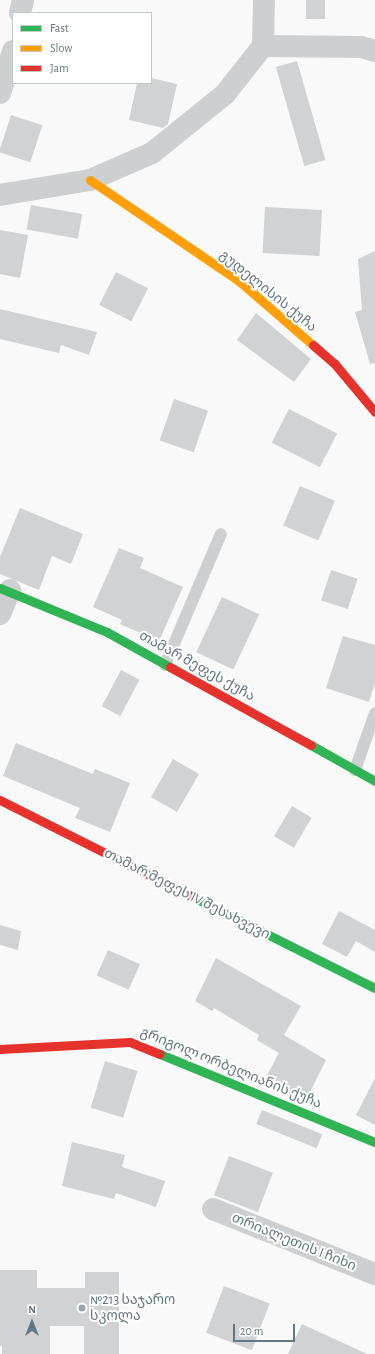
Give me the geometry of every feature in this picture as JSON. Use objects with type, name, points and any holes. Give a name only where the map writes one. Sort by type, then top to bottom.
[{"type":"street","points":[[20,12],[23,0]]},
{"type":"street","points":[[0,195],[90,180],[152,154],[225,94],[263,46],[264,0]]},
{"type":"street","points":[[263,46],[362,47],[375,51]]},
{"type":"street","points":[[0,93],[12,54]]},
{"type":"street","name":"გუდელისის ქუჩა","points":[[90,180],[239,281],[334,363],[375,412]]},
{"type":"street","points":[[0,614],[5,589]]},
{"type":"street","name":"თამარ მეფეს ქუჩა","points":[[5,589],[108,632],[375,781]]},
{"type":"street","name":"თამარ მეფეს IV შესახვევი","points":[[0,800],[375,988]]},
{"type":"street","name":"გრიგოლ ორბელიანის ქუჩა","points":[[0,1048],[130,1042],[375,1142]]},
{"type":"street","name":"თრიალეთის I ჩიხი","points":[[213,1210],[375,1274]]},
{"type":"lane","points":[[165,664],[221,534]]},
{"type":"lane","points":[[355,770],[375,713]]},
{"type":"building","points":[[306,0],[325,0],[325,19],[306,19]]},
{"type":"building","points":[[297,61],[325,160],[304,166],[276,67]]},
{"type":"building","points":[[152,78],[177,84],[168,124],[163,128],[129,120],[137,84],[152,84]]},
{"type":"building","points":[[11,115],[42,125],[30,162],[0,152]]},
{"type":"building","points":[[31,205],[82,214],[78,239],[27,230]]},
{"type":"building","points":[[265,207],[322,210],[320,256],[263,253]]},
{"type":"building","points":[[0,230],[28,235],[20,278],[0,274]]},
{"type":"building","points":[[375,251],[375,363],[370,364],[355,312],[362,310],[358,259]]},
{"type":"building","points":[[116,272],[148,288],[131,321],[99,305]]},
{"type":"building","points":[[0,309],[97,332],[89,355],[61,345],[59,353],[0,339]]},
{"type":"building","points":[[256,313],[311,359],[294,382],[237,340]]},
{"type":"building","points":[[174,399],[208,411],[194,452],[160,441]]},
{"type":"building","points":[[289,409],[337,434],[320,467],[272,443]]},
{"type":"building","points":[[300,486],[335,501],[318,540],[283,526]]},
{"type":"building","points":[[20,508],[83,534],[71,564],[52,556],[39,590],[0,574],[0,557]]},
{"type":"building","points":[[119,548],[144,558],[140,568],[183,587],[159,641],[120,624],[122,620],[93,607]]},
{"type":"building","points":[[331,570],[358,579],[348,609],[321,600]]},
{"type":"building","points":[[222,597],[259,614],[233,670],[196,652]]},
{"type":"building","points":[[343,636],[375,645],[375,683],[369,702],[326,688]]},
{"type":"building","points":[[121,670],[140,680],[120,716],[102,706]]},
{"type":"building","points":[[16,743],[93,774],[95,769],[130,783],[110,832],[75,818],[80,808],[3,776]]},
{"type":"building","points":[[173,759],[199,774],[177,812],[151,797]]},
{"type":"building","points":[[292,806],[312,818],[294,848],[274,836]]},
{"type":"building","points":[[339,911],[375,930],[375,952],[356,941],[347,957],[322,944]]},
{"type":"building","points":[[0,925],[21,931],[18,950],[0,945]]},
{"type":"building","points":[[108,950],[140,964],[129,990],[97,976]]},
{"type":"building","points":[[216,958],[301,1006],[284,1035],[326,1060],[306,1100],[272,1086],[274,1081],[266,1077],[279,1053],[257,1040],[259,1035],[214,1008],[212,1011],[195,1001]]},
{"type":"building","points":[[105,1061],[138,1071],[123,1118],[91,1108]]},
{"type":"building","points":[[375,1078],[375,1125],[356,1115]]},
{"type":"building","points":[[262,1110],[322,1134],[317,1148],[256,1124]]},
{"type":"building","points":[[72,1142],[125,1155],[122,1167],[165,1181],[156,1207],[116,1193],[114,1199],[62,1186]]},
{"type":"building","points":[[229,1156],[273,1173],[258,1212],[214,1195]]},
{"type":"building","points":[[0,1270],[37,1270],[37,1288],[85,1288],[85,1272],[119,1272],[119,1354],[84,1354],[84,1326],[50,1326],[50,1354],[2,1354],[2,1346],[0,1346]]},
{"type":"building","points":[[224,1286],[270,1304],[252,1350],[206,1333]]},
{"type":"building","points":[[302,1324],[367,1354],[288,1354]]},
{"type":"traffic: fast","points":[[0,588],[107,632],[170,667]]},
{"type":"traffic: fast","points":[[311,745],[375,781]]},
{"type":"traffic: fast","points":[[189,895],[375,988]]},
{"type":"traffic: fast","points":[[160,1054],[375,1142]]},
{"type":"traffic: slow","points":[[90,180],[239,281],[313,345]]},
{"type":"traffic: jam","points":[[313,345],[334,363],[375,412]]},
{"type":"traffic: jam","points":[[170,667],[311,745]]},
{"type":"traffic: jam","points":[[0,800],[189,895]]},
{"type":"traffic: jam","points":[[0,1049],[130,1042],[160,1054]]},
{"type":"place","name":"№213 საჯარო სკოლა","points":[[82,1308]]}]
